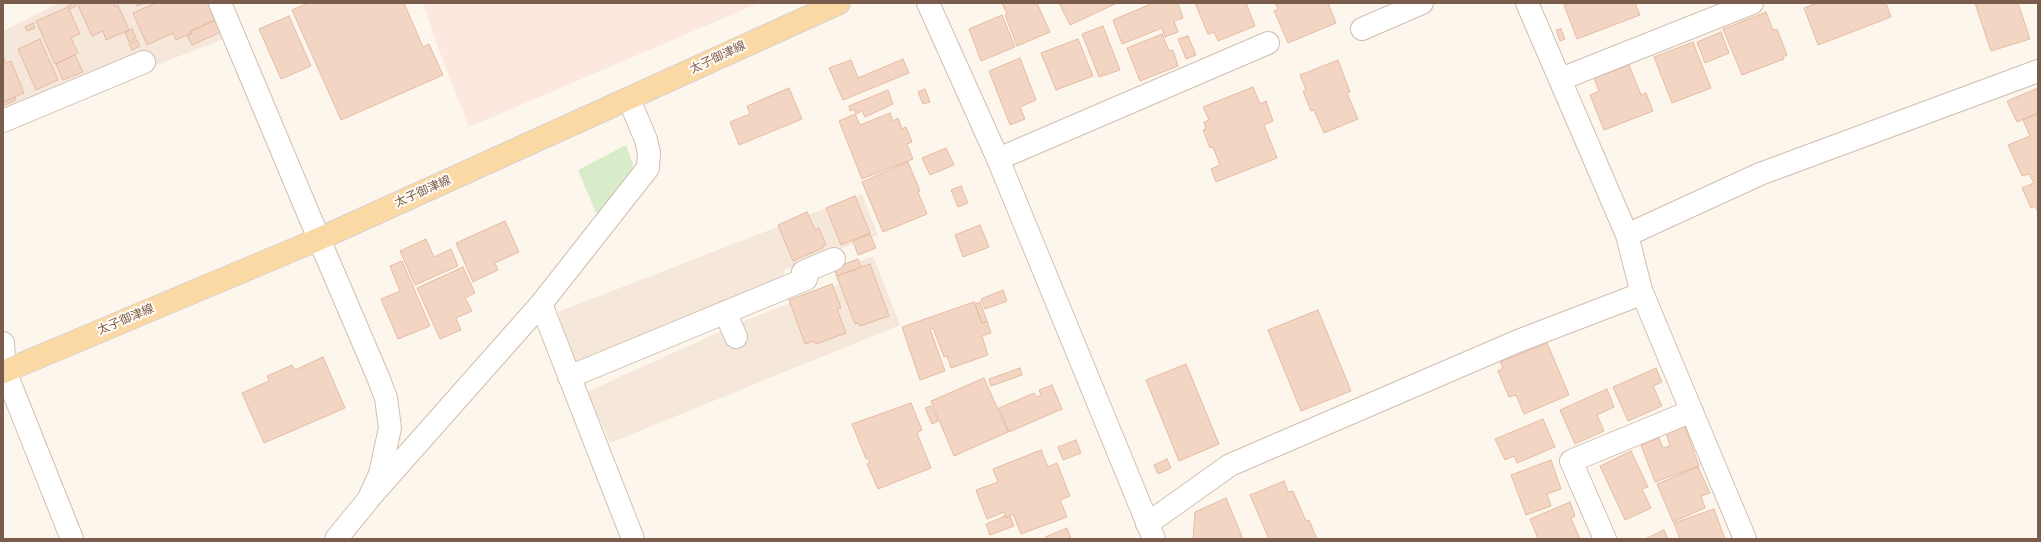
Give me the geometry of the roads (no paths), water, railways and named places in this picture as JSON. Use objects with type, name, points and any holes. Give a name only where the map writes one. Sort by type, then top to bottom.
[{"type":"main road","name":"太子御津線","points":[[4,372],[319,239],[839,3]]},
{"type":"street","points":[[220,3],[386,398],[390,428],[380,474],[368,500]]},
{"type":"street","points":[[928,3],[998,159],[1150,531],[1230,465],[1518,341],[1633,297],[1641,290]]},
{"type":"street","points":[[1362,29],[1422,3]]},
{"type":"street","points":[[1528,3],[1627,235],[1641,290],[1745,539]]},
{"type":"street","points":[[1561,79],[1752,3]]},
{"type":"street","points":[[998,159],[1268,43]]},
{"type":"street","points":[[3,121],[144,62]]},
{"type":"street","points":[[1627,235],[1760,174],[2038,71]]},
{"type":"street","points":[[336,539],[368,500],[541,304],[648,168],[649,152],[646,140],[629,99]]},
{"type":"street","points":[[569,377],[806,279],[802,272],[834,259]]},
{"type":"street","points":[[541,304],[633,539]]},
{"type":"street","points":[[725,312],[736,337]]},
{"type":"street","points":[[3,343],[4,372],[72,539]]},
{"type":"street","points":[[1605,539],[1571,461],[1692,412]]}]
